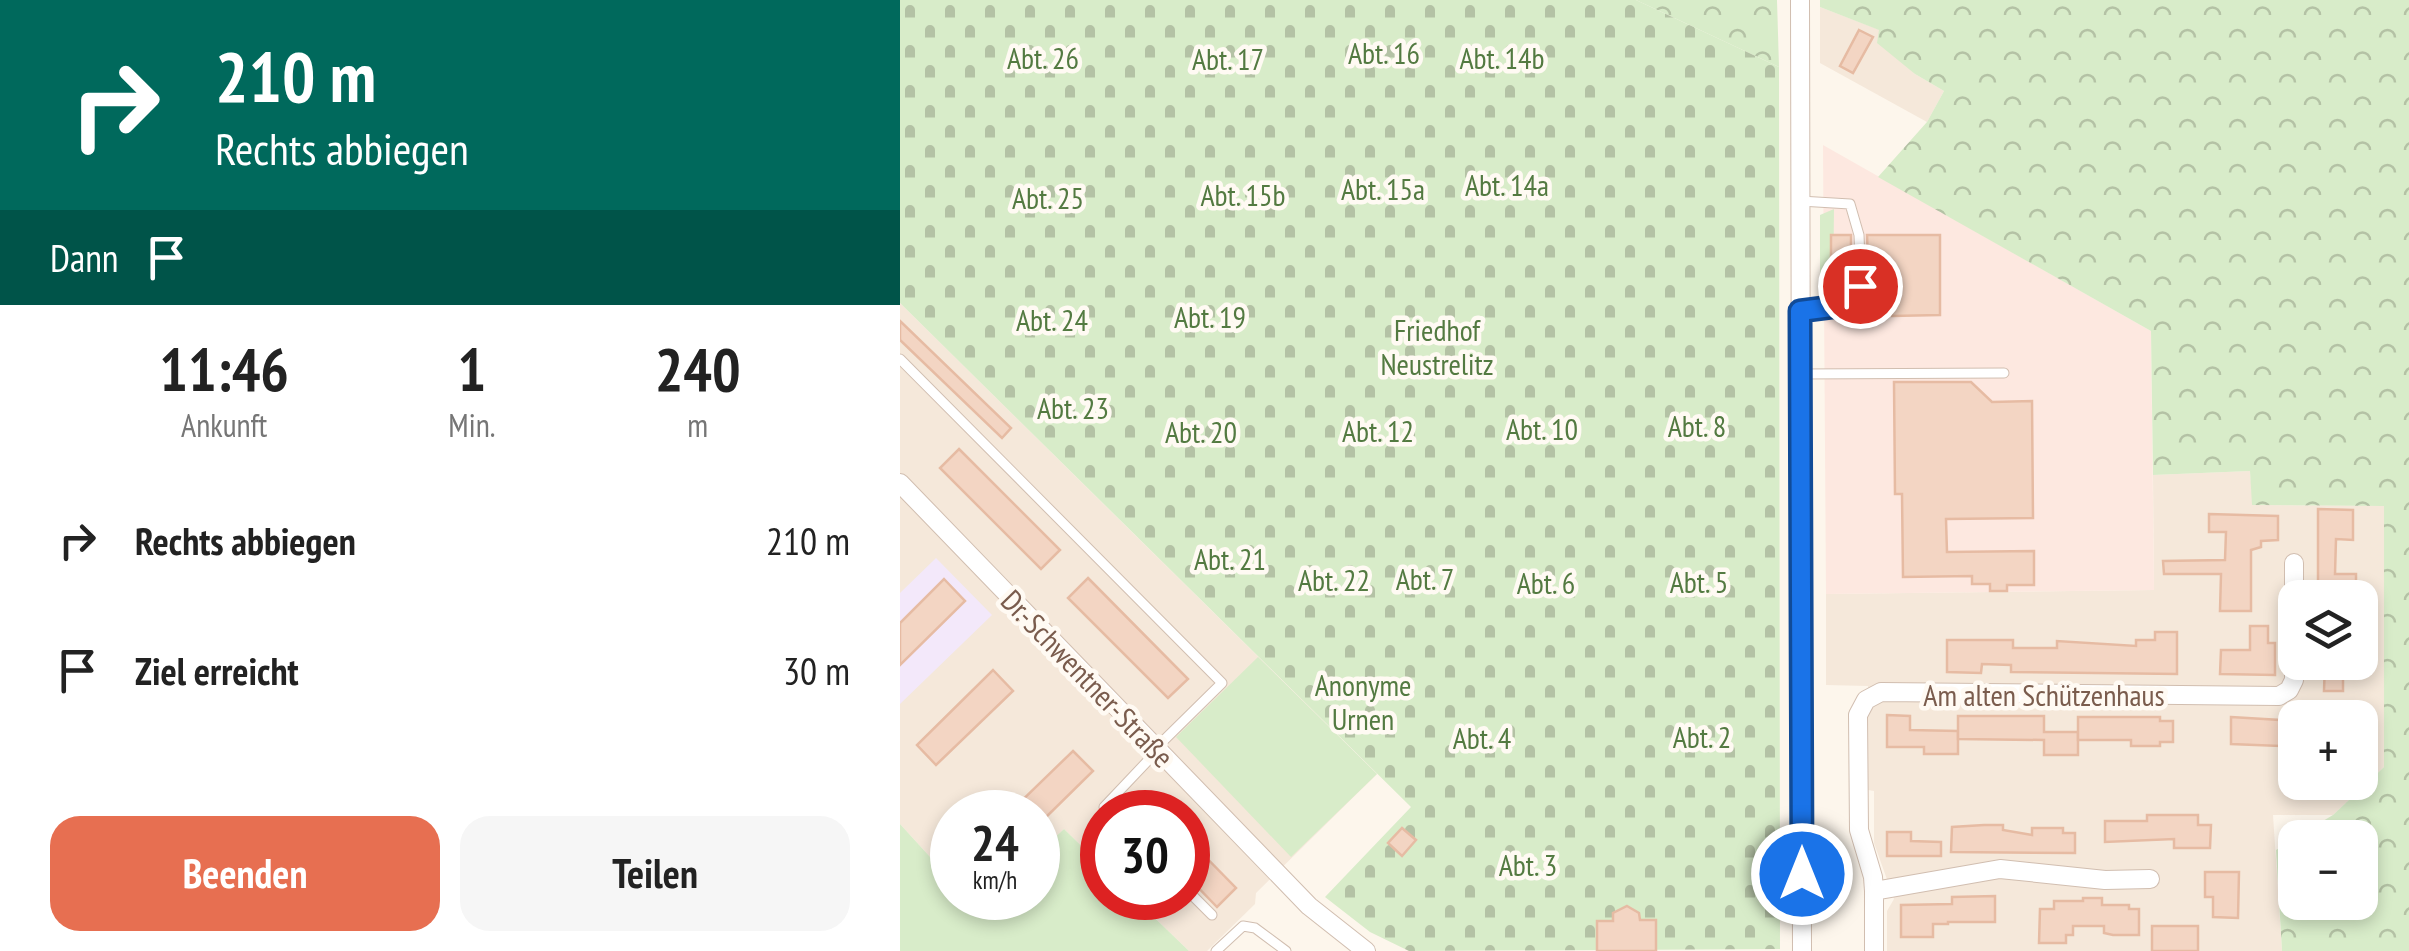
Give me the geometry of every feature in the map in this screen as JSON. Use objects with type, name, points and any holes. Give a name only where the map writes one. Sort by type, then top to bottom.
[{"type":"street","points":[[1797,0],[1802,951]]},
{"type":"street","name":"Dr.-Schwentner-Straße","points":[[900,483],[1309,906],[1366,951]]},
{"type":"street","name":"Am alten Schützenhaus","points":[[1874,951],[1874,877],[1859,830],[1858,715],[1866,700],[1882,692],[2284,694],[2294,680],[2294,563]]},
{"type":"street","points":[[1874,891],[2000,869],[2105,880],[2150,878]]},
{"type":"lane","points":[[1800,200],[1850,204],[1860,235],[1860,286],[1847,305],[1800,311]]},
{"type":"lane","points":[[900,359],[1222,683],[1120,790]]},
{"type":"lane","points":[[1800,374],[2004,373]]},
{"type":"lane","points":[[1216,951],[1243,926],[1255,928],[1286,951]]},
{"type":"shaded area","points":[[1820,7],[1880,30],[1915,74],[1944,91],[1927,122],[1820,63]]},
{"type":"shaded area","points":[[1823,145],[2151,331],[2154,590],[1826,594]]},
{"type":"shaded area","points":[[900,303],[1377,774],[1256,893],[1255,904],[1207,951],[1189,951],[1157,920],[1210,920],[1210,790],[1080,790],[1080,845],[1064,829],[1060,833],[1060,790],[930,790],[930,857],[900,824]]},
{"type":"shaded area","points":[[2250,471],[2253,505],[2384,506],[2384,767],[2378,773],[2378,700],[2278,700],[2278,800],[2349,800],[2333,815],[2273,815],[2282,951],[1887,951],[1887,911],[1894,899],[1874,843],[1874,791],[1868,790],[1868,686],[1826,685],[1826,594],[2154,590],[2153,475]]},
{"type":"shaded area","points":[[936,558],[992,615],[900,704],[900,593]]},
{"type":"green space","name":"Friedhof Neustrelitz","points":[[900,0],[1636,0],[1779,67],[1780,949],[1409,951],[1370,932],[1325,897],[1411,807],[900,303]]},
{"type":"green space","points":[[1636,0],[1777,0],[1779,67]]},
{"type":"green space","points":[[1820,0],[2409,0],[2409,951],[2282,951],[2280,920],[2378,920],[2378,820],[2325,820],[2349,800],[2378,800],[2378,773],[2384,767],[2384,506],[2252,505],[2250,471],[2153,475],[2151,331],[1878,177],[1927,122],[1944,91],[1915,74],[1877,43],[1879,30],[1820,7]]},
{"type":"green space","points":[[1834,209],[1833,295],[1820,295],[1820,215]]},
{"type":"green space","points":[[1258,657],[1377,774],[1291,857],[1176,737]]},
{"type":"green space","points":[[900,824],[930,857],[930,920],[1060,920],[1060,833],[1064,829],[1080,845],[1080,920],[1157,920],[1189,951],[900,951]]},
{"type":"building","points":[[1859,30],[1873,37],[1853,73],[1840,66]]},
{"type":"building","points":[[1831,235],[1851,235],[1851,286],[1831,286]]},
{"type":"building","points":[[1867,235],[1940,235],[1940,315],[1892,316],[1891,285],[1869,285]]},
{"type":"building","points":[[900,321],[1011,428],[1002,438],[900,340]]},
{"type":"building","points":[[1894,382],[1971,382],[1992,402],[2032,401],[2033,518],[1946,519],[1947,552],[2034,551],[2034,585],[2007,585],[2007,591],[1990,591],[1990,584],[1972,584],[1972,576],[1903,577],[1902,494],[1895,494]]},
{"type":"building","points":[[959,449],[1060,550],[1041,569],[940,468]]},
{"type":"building","points":[[2318,509],[2353,510],[2353,540],[2336,539],[2335,574],[2356,574],[2356,580],[2318,580]]},
{"type":"building","points":[[2209,514],[2278,516],[2278,540],[2261,541],[2261,547],[2251,550],[2251,611],[2220,611],[2221,574],[2164,574],[2163,561],[2225,560],[2226,532],[2209,532]]},
{"type":"building","points":[[1088,578],[1188,679],[1168,698],[1068,598]]},
{"type":"building","points":[[944,579],[965,601],[900,665],[900,623]]},
{"type":"building","points":[[2250,626],[2268,626],[2268,643],[2275,643],[2275,675],[2220,674],[2221,650],[2250,650]]},
{"type":"building","points":[[2155,632],[2177,632],[2177,674],[2011,672],[2011,665],[1982,664],[1981,673],[1947,672],[1947,640],[2013,640],[2013,648],[2057,648],[2057,641],[2136,646],[2136,640],[2155,640]]},
{"type":"building","points":[[993,670],[1013,691],[936,765],[917,745]]},
{"type":"building","points":[[2324,680],[2343,680],[2343,691],[2324,691]]},
{"type":"building","points":[[1887,715],[1910,716],[1910,730],[1958,731],[1958,754],[1924,754],[1924,747],[1887,747]]},
{"type":"building","points":[[1958,716],[2044,716],[2044,732],[2078,732],[2078,755],[2044,755],[2044,740],[1958,739]]},
{"type":"building","points":[[2078,717],[2160,717],[2160,721],[2173,721],[2173,742],[2131,746],[2131,740],[2078,740]]},
{"type":"building","points":[[2231,717],[2278,720],[2278,746],[2231,744]]},
{"type":"building","points":[[1073,751],[1093,771],[1060,803],[1060,790],[1033,790]]},
{"type":"building","points":[[2147,815],[2198,815],[2198,825],[2211,825],[2210,848],[2174,848],[2174,839],[2105,842],[2105,821],[2147,821]]},
{"type":"building","points":[[2003,825],[2003,830],[2032,835],[2032,828],[2063,828],[2063,833],[2075,833],[2075,853],[1951,852],[1952,827]]},
{"type":"building","points":[[1402,828],[1416,840],[1402,856],[1388,843]]},
{"type":"building","points":[[1887,832],[1911,832],[1911,841],[1941,842],[1941,856],[1887,856]]},
{"type":"building","points":[[1210,861],[1236,888],[1217,907],[1210,900]]},
{"type":"building","points":[[2205,872],[2239,872],[2238,918],[2213,917],[2213,897],[2205,897]]},
{"type":"building","points":[[1995,896],[1995,922],[1933,924],[1933,937],[1901,937],[1901,905],[1952,904],[1952,897]]},
{"type":"building","points":[[2102,898],[2102,905],[2139,909],[2139,935],[2104,933],[2104,926],[2073,926],[2073,935],[2066,935],[2066,943],[2039,943],[2040,909],[2054,909],[2054,901]]},
{"type":"building","points":[[1627,906],[1639,913],[1640,920],[1656,920],[1656,951],[1597,951],[1597,921],[1613,921],[1613,913]]},
{"type":"building","points":[[2152,926],[2198,926],[2198,951],[2152,951]]},
{"type":"route","points":[[1802,874],[1800,311],[1847,305],[1860,286]]},
{"type":"park label","name":"Abt. 16","points":[[1384,52]]},
{"type":"park label","name":"Abt. 26","points":[[1043,57]]},
{"type":"park label","name":"Abt. 14b","points":[[1502,57]]},
{"type":"park label","name":"Abt. 17","points":[[1228,58]]},
{"type":"park label","name":"Abt. 14a","points":[[1507,184]]},
{"type":"park label","name":"Abt. 15a","points":[[1383,188]]},
{"type":"park label","name":"Abt. 15b","points":[[1243,194]]},
{"type":"park label","name":"Abt. 25","points":[[1048,197]]},
{"type":"park label","name":"Abt. 19","points":[[1210,316]]},
{"type":"park label","name":"Abt. 24","points":[[1052,319]]},
{"type":"park label","name":"Abt. 23","points":[[1073,407]]},
{"type":"park label","name":"Abt. 8","points":[[1697,425]]},
{"type":"park label","name":"Abt. 10","points":[[1542,428]]},
{"type":"park label","name":"Abt. 12","points":[[1378,430]]},
{"type":"park label","name":"Abt. 20","points":[[1201,431]]},
{"type":"park label","name":"Abt. 21","points":[[1230,558]]},
{"type":"park label","name":"Abt. 7","points":[[1425,578]]},
{"type":"park label","name":"Abt. 22","points":[[1334,579]]},
{"type":"park label","name":"Abt. 5","points":[[1699,581]]},
{"type":"park label","name":"Abt. 6","points":[[1546,582]]},
{"type":"park label","name":"Anonyme Urnen","points":[[1363,701]]},
{"type":"park label","name":"Abt. 2","points":[[1702,736]]},
{"type":"park label","name":"Abt. 4","points":[[1482,737]]},
{"type":"park label","name":"Abt. 3","points":[[1528,864]]}]
